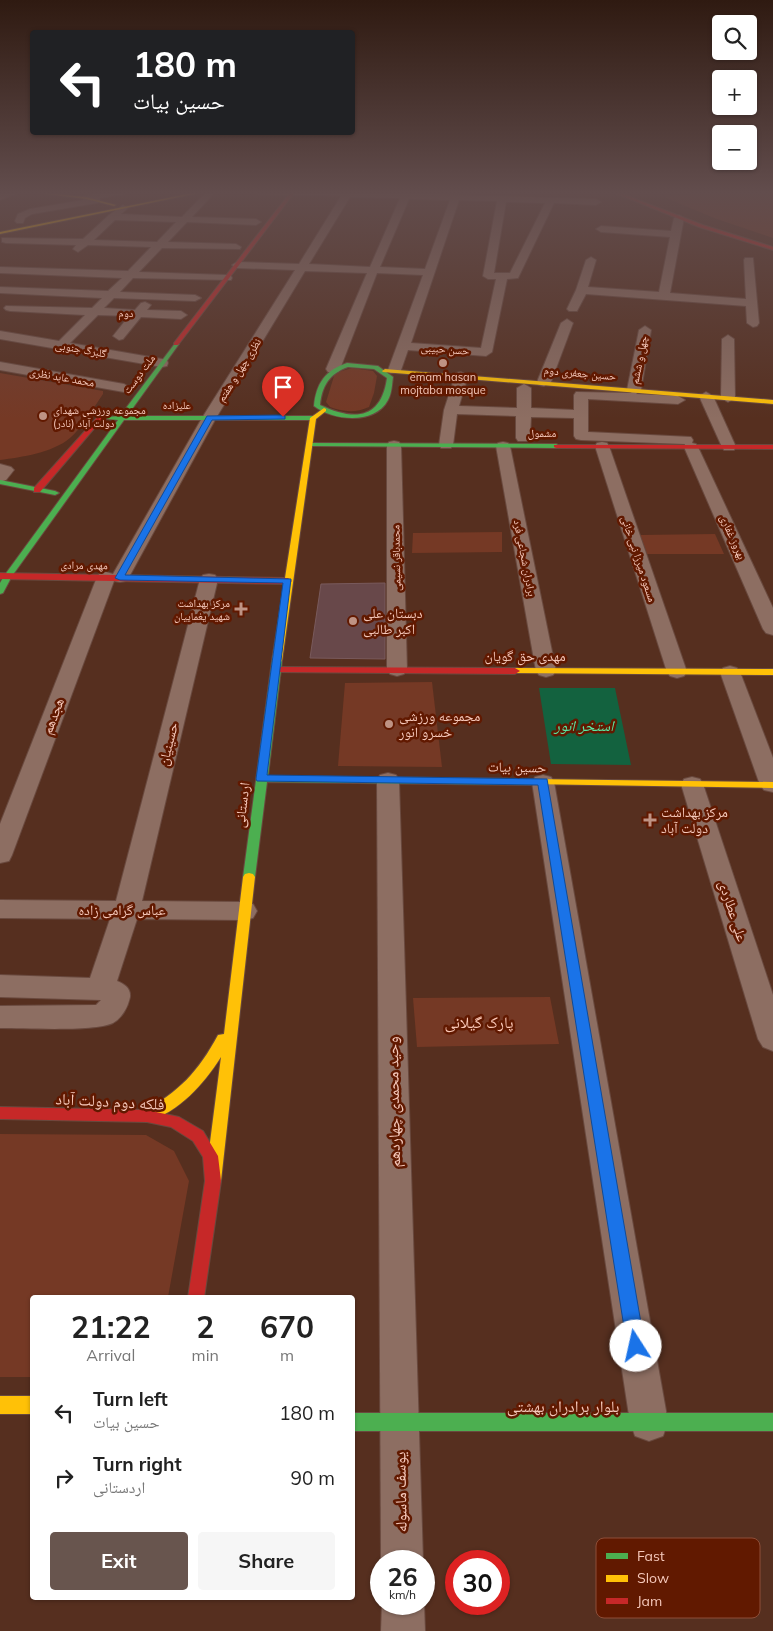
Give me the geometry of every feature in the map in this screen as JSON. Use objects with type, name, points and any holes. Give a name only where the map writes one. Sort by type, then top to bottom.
[{"type":"street","points":[[0,317],[58,267]]},
{"type":"street","points":[[33,371],[51,362],[65,349],[95,312],[138,267]]},
{"type":"street","points":[[171,327],[220,267]]},
{"type":"street","name":"ملت دوست","points":[[0,591],[4,576],[162,363],[236,267]]},
{"type":"street","points":[[273,267],[430,272]]},
{"type":"street","points":[[333,369],[374,267]]},
{"type":"street","points":[[390,370],[363,365],[347,365],[333,369],[327,374],[317,396],[317,406],[336,414],[352,416],[367,413],[378,408],[384,402],[390,383],[390,370],[404,346],[432,267]]},
{"type":"street","points":[[490,267],[488,276],[514,276],[518,267]]},
{"type":"street","points":[[573,309],[582,290],[589,267]]},
{"type":"street","points":[[664,296],[669,267]]},
{"type":"street","points":[[749,267],[753,323]]},
{"type":"street","name":"نظری چهل و هفتم","points":[[113,577],[302,268]]},
{"type":"street","points":[[0,279],[5,271],[227,278]]},
{"type":"street","points":[[119,336],[171,276]]},
{"type":"street","name":"حسن حبیبی","points":[[404,346],[486,352],[502,276]]},
{"type":"street","points":[[0,290],[195,298]]},
{"type":"street","points":[[582,290],[752,303]]},
{"type":"street","name":"دوم","points":[[10,308],[181,314]]},
{"type":"street","points":[[544,382],[567,322]]},
{"type":"street","points":[[0,336],[28,329]]},
{"type":"street","name":"چهل و ششم","points":[[634,390],[645,330]]},
{"type":"street","name":"گلبرگ جنوبی","points":[[0,336],[65,349],[149,355],[162,363]]},
{"type":"street","points":[[728,339],[728,398]]},
{"type":"street","name":"ملت دوست","points":[[37,490],[100,418],[149,355]]},
{"type":"street","name":"محمد عابد نظری","points":[[0,366],[129,381]]},
{"type":"street","name":"حسین جعفری دوم","points":[[390,370],[773,402]]},
{"type":"street","points":[[446,445],[451,410],[460,376]]},
{"type":"street","points":[[523,438],[522,412],[524,388]]},
{"type":"street","points":[[678,400],[580,395],[581,436],[688,444]]},
{"type":"street","points":[[706,396],[729,447]]},
{"type":"street","points":[[313,418],[324,410]]},
{"type":"street","points":[[451,410],[580,414]]},
{"type":"street","name":"علیزاده","points":[[100,418],[313,418]]},
{"type":"street","name":"اردستانی","points":[[213,1181],[261,779],[288,580],[311,444],[313,418]]},
{"type":"street","name":"مشمول","points":[[311,444],[602,446],[688,444],[729,447],[773,447]]},
{"type":"street","name":"بهروز غفاری","points":[[688,444],[773,629]]},
{"type":"street","name":"محمدباقر نسیمی","points":[[394,445],[398,670]]},
{"type":"street","name":"برادران شجاعی فرد","points":[[503,446],[546,671]]},
{"type":"street","name":"مسعود میرزا نبی خانی","points":[[602,446],[677,672]]},
{"type":"street","points":[[0,468],[6,470],[0,477]]},
{"type":"street","points":[[0,482],[64,496]]},
{"type":"street","name":"مهدی مرادی","points":[[4,576],[288,580]]},
{"type":"street","name":"هجدهم","points":[[0,855],[113,577]]},
{"type":"street","name":"حسینیان","points":[[100,989],[127,909],[209,579]]},
{"type":"street","name":"مهدی حق گویان","points":[[277,670],[773,672]]},
{"type":"street","points":[[730,672],[772,785]]},
{"type":"street","name":"حسین بیات","points":[[261,779],[772,785]]},
{"type":"street","name":"وحید محمدی چهاردهم","points":[[388,780],[399,1423]]},
{"type":"street","points":[[543,782],[649,1422]]},
{"type":"street","name":"علی عطاردی","points":[[692,784],[773,1039]]},
{"type":"street","name":"عباس گرامی زاده","points":[[0,909],[244,910]]},
{"type":"street","points":[[0,986],[108,989],[116,993],[115,1003],[109,1012],[100,1016],[0,1017]]},
{"type":"street","points":[[147,1116],[167,1107],[184,1096],[199,1081],[211,1064],[230,1026]]},
{"type":"street","name":"فلکه دوم دولت آباد","points":[[0,1113],[147,1116],[174,1121],[198,1136],[210,1156],[213,1181],[196,1295]]},
{"type":"street","points":[[0,1405],[30,1406]]},
{"type":"street","name":"بلوار برادران بهشتی","points":[[355,1422],[773,1422]]},
{"type":"street","name":"یوسف ماسوله","points":[[399,1423],[402,1550]]},
{"type":"street","points":[[403,1615],[403,1631]]},
{"type":"green space","points":[[352,368],[373,371],[377,376],[369,407],[350,411],[330,407],[326,402],[335,373]]},
{"type":"green space","name":"مجموعه ورزشی شهدای دولت آباد (نادر)","points":[[0,373],[103,391],[103,394],[79,429],[63,443],[36,454],[0,460]]},
{"type":"green space","points":[[502,532],[502,552],[412,553],[413,533]]},
{"type":"green space","points":[[715,534],[724,554],[647,554],[640,535]]},
{"type":"green space","name":"مجموعه ورزشی خسرو انور","points":[[432,682],[442,767],[338,766],[345,683]]},
{"type":"green space","name":"پارک گیلانی","points":[[550,997],[559,1044],[417,1047],[413,998]]},
{"type":"green space","points":[[0,1134],[146,1135],[174,1151],[189,1181],[168,1295],[30,1295],[30,1377],[0,1377]]},
{"type":"water","name":"استخر انور","points":[[539,688],[615,688],[631,765],[551,764]]},
{"type":"building","name":"دبستان علی اکبر طالبی","points":[[385,583],[385,659],[310,658],[321,584]]},
{"type":"traffic: fast","points":[[0,591],[8,576],[176,344]]},
{"type":"traffic: fast","points":[[347,365],[376,367],[390,377],[388,392],[379,408],[363,415],[353,416],[334,413],[317,406],[319,391],[324,380],[334,371],[347,365]]},
{"type":"traffic: fast","points":[[109,418],[313,418]]},
{"type":"traffic: fast","points":[[311,444],[556,446]]},
{"type":"traffic: fast","points":[[0,482],[55,493]]},
{"type":"traffic: fast","points":[[249,877],[277,661]]},
{"type":"traffic: fast","points":[[261,779],[531,782]]},
{"type":"traffic: fast","points":[[355,1422],[773,1422]]},
{"type":"traffic: slow","points":[[385,371],[773,402]]},
{"type":"traffic: slow","points":[[277,661],[313,418],[324,410]]},
{"type":"traffic: slow","points":[[515,671],[773,672]]},
{"type":"traffic: slow","points":[[531,782],[773,785]]},
{"type":"traffic: slow","points":[[213,1181],[249,877]]},
{"type":"traffic: slow","points":[[147,1116],[173,1101],[192,1085],[209,1064],[223,1039]]},
{"type":"traffic: slow","points":[[0,1405],[30,1405]]},
{"type":"traffic: jam","points":[[176,344],[235,267]]},
{"type":"traffic: jam","points":[[37,490],[105,412]]},
{"type":"traffic: jam","points":[[556,446],[773,447]]},
{"type":"traffic: jam","points":[[0,576],[288,581]]},
{"type":"traffic: jam","points":[[277,670],[515,671]]},
{"type":"traffic: jam","points":[[0,1113],[147,1116],[174,1121],[198,1136],[210,1156],[213,1181],[196,1295]]},
{"type":"place","name":"emam hasan mojtaba mosque","points":[[443,363]]},
{"type":"place","name":"مجموعه ورزشی شهدای دولت آباد (نادر)","points":[[43,416]]},
{"type":"place","name":"مرکز بهداشت شهید یغماییان","points":[[241,609]]},
{"type":"place","name":"دبستان علی اکبر طالبی","points":[[353,621]]},
{"type":"place","name":"مجموعه ورزشی خسرو انور","points":[[389,724]]},
{"type":"place","name":"مرکز بهداشت دولت آباد","points":[[650,820]]},
{"type":"route","points":[[283,417],[209,418],[120,578],[288,580],[261,779],[543,782],[636,1346]]}]
